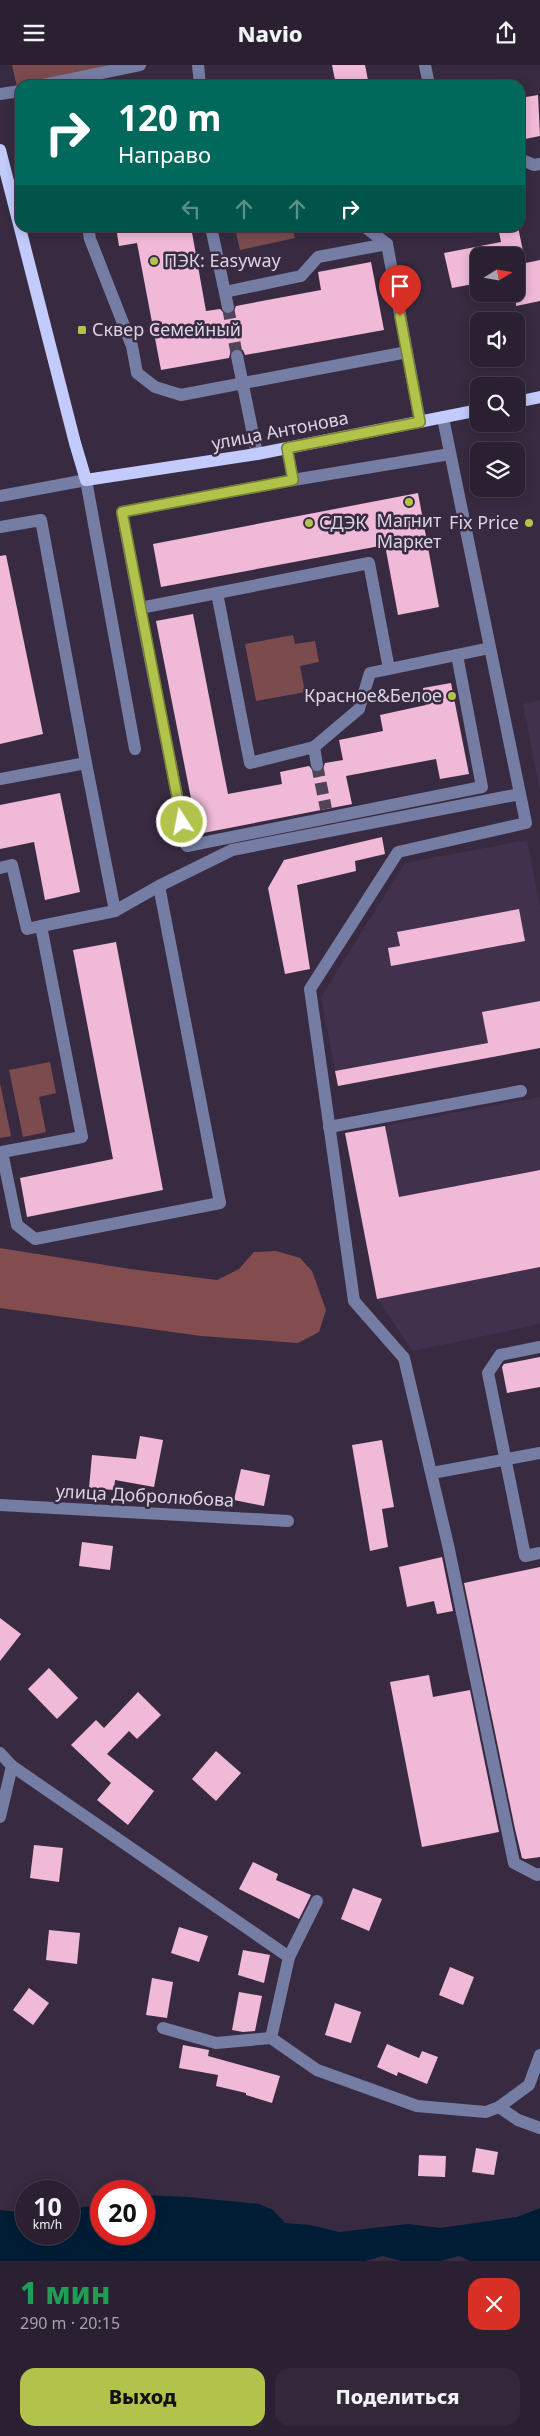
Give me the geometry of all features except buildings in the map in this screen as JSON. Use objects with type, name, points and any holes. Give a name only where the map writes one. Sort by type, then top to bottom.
[{"type":"main road","points":[[0,150],[15,209]]},
{"type":"main road","points":[[21,232],[86,480]]},
{"type":"main road","points":[[525,400],[540,397]]},
{"type":"main road","name":"улица Антонова","points":[[86,480],[189,466],[257,454],[470,412]]},
{"type":"street","points":[[72,80],[140,65]]},
{"type":"street","points":[[198,65],[200,80]]},
{"type":"street","points":[[425,65],[428,80]]},
{"type":"street","points":[[0,94],[15,92]]},
{"type":"street","points":[[525,161],[534,165],[540,164]]},
{"type":"street","points":[[89,232],[132,346],[137,373],[155,387],[181,395],[243,385],[407,352]]},
{"type":"street","points":[[212,232],[228,307]]},
{"type":"street","points":[[371,232],[387,244],[420,422]]},
{"type":"street","points":[[225,292],[301,276],[318,257],[387,244]]},
{"type":"street","points":[[237,356],[257,454]]},
{"type":"street","points":[[443,418],[526,823],[398,853],[310,989],[354,1301],[404,1358],[432,1473],[514,1863],[540,1875]]},
{"type":"street","points":[[287,448],[293,480]]},
{"type":"street","points":[[450,454],[293,480],[122,512],[187,846],[327,813],[482,787],[457,655]]},
{"type":"street","points":[[86,480],[135,749]]},
{"type":"street","name":"улица Антонова","points":[[0,496],[86,480]]},
{"type":"street","points":[[0,527],[41,520],[115,911]]},
{"type":"street","points":[[140,608],[369,563],[389,669]]},
{"type":"street","points":[[217,593],[250,763],[314,747],[359,709],[370,673],[490,648]]},
{"type":"street","points":[[314,747],[317,765]]},
{"type":"street","points":[[0,779],[86,763]]},
{"type":"street","points":[[0,868],[12,865],[27,929],[115,911],[159,886],[232,850],[520,794]]},
{"type":"street","points":[[41,925],[82,1137],[2,1152],[16,1225],[35,1239],[220,1203],[159,886]]},
{"type":"street","points":[[329,1127],[521,1091]]},
{"type":"street","points":[[540,1347],[500,1355],[488,1373],[525,1557],[540,1553]]},
{"type":"street","points":[[432,1473],[540,1453]]},
{"type":"street","name":"улица Добролюбова","points":[[0,1505],[288,1521]]},
{"type":"street","points":[[0,1753],[12,1766],[191,1891],[290,1957]]},
{"type":"street","points":[[0,1817],[12,1766]]},
{"type":"street","points":[[271,2037],[290,1957],[317,1901]]},
{"type":"street","points":[[163,2028],[216,2043],[271,2037],[317,2070],[417,2106],[486,2112],[499,2107],[529,2085],[540,2055]]},
{"type":"street","points":[[499,2107],[518,2120],[540,2128]]},
{"type":"shaded area","points":[[12,65],[141,65],[69,80],[15,80]]},
{"type":"shaded area","points":[[236,232],[293,232],[295,238],[240,250]]},
{"type":"shaded area","points":[[293,635],[295,644],[315,641],[319,662],[300,666],[305,692],[256,701],[245,644]]},
{"type":"shaded area","points":[[540,700],[540,791],[523,704]]},
{"type":"shaded area","points":[[527,840],[540,908],[540,1048],[338,1086],[321,997],[405,863]]},
{"type":"shaded area","points":[[50,1062],[56,1093],[39,1097],[46,1132],[23,1137],[9,1070]]},
{"type":"shaded area","points":[[0,1083],[11,1136],[0,1138]]},
{"type":"shaded area","points":[[540,1097],[540,1324],[413,1351],[377,1299],[345,1133]]},
{"type":"shaded area","points":[[0,1248],[130,1269],[217,1280],[239,1269],[254,1252],[276,1251],[300,1258],[312,1271],[326,1310],[319,1332],[298,1343],[201,1336],[0,1308]]},
{"type":"water","points":[[155,2196],[259,2204],[273,2210],[285,2223],[311,2225],[339,2232],[408,2224],[440,2228],[517,2217],[540,2208],[540,2261],[470,2261],[459,2256],[440,2261],[401,2261],[383,2256],[365,2261],[0,2261],[0,2210],[15,2212],[15,2245],[80,2245],[80,2207],[90,2207],[90,2245],[155,2245]]},
{"type":"tunnel","points":[[228,307],[237,356]]},
{"type":"tunnel","points":[[317,765],[326,809]]},
{"type":"place","name":"ПЭК: Easyway","points":[[154,261]]},
{"type":"place","name":"Сквер Семейный","points":[[82,330]]},
{"type":"place","name":"Магнит Маркет","points":[[409,502]]},
{"type":"place","name":"СДЭК","points":[[309,523]]},
{"type":"place","name":"Fix Price","points":[[529,523]]},
{"type":"place","name":"Красное&Белое","points":[[452,696]]},
{"type":"route","points":[[182,822],[122,512],[293,480],[287,448],[420,422],[400,316]]}]
